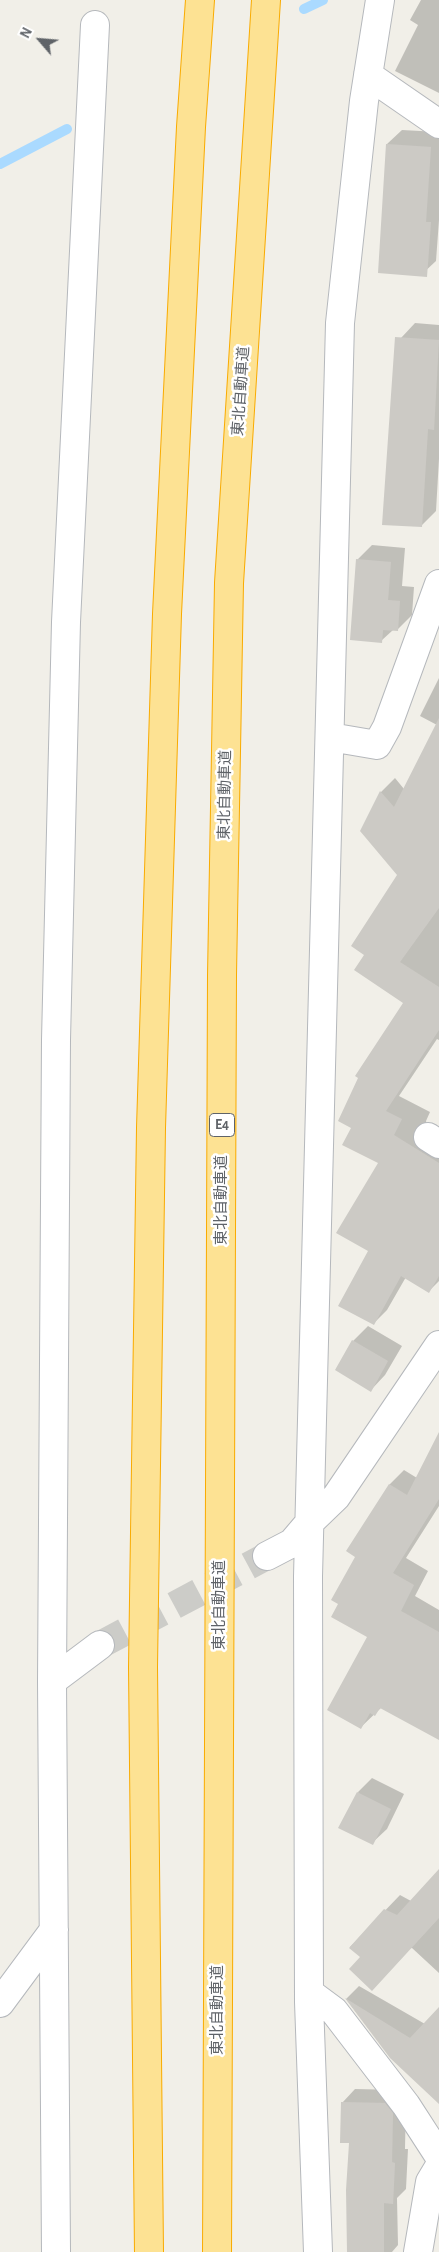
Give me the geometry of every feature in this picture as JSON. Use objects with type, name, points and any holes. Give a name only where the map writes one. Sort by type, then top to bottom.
[{"type":"highway","points":[[149,2252],[144,1667],[151,1128],[167,614],[200,0]]},
{"type":"highway","name":"東北自動車道","points":[[217,2252],[222,975],[229,583],[266,0]]},
{"type":"street","points":[[318,2252],[309,1989],[309,1523],[340,324],[368,75],[380,0]]},
{"type":"street","points":[[56,2252],[52,1681],[56,1050],[65,632],[95,25]]},
{"type":"street","points":[[368,75],[439,124]]},
{"type":"street","points":[[330,738],[378,745],[387,726],[439,584]]},
{"type":"street","points":[[267,1556],[292,1543],[309,1523],[336,1497],[439,1345]]},
{"type":"street","points":[[52,1681],[100,1646]]},
{"type":"street","points":[[0,2003],[54,1930]]},
{"type":"street","points":[[309,1989],[311,1994],[334,2011],[406,2105],[439,2156]]},
{"type":"street","points":[[418,2252],[430,2182],[439,2167]]},
{"type":"building","points":[[386,144],[431,147],[426,222],[431,222],[427,277],[378,273]]},
{"type":"building","points":[[395,337],[439,340],[434,430],[428,429],[422,527],[382,525]]},
{"type":"building","points":[[356,559],[391,562],[388,600],[400,601],[398,631],[383,630],[382,643],[350,640]]},
{"type":"building","points":[[439,718],[439,908],[400,962],[439,987],[439,1030],[386,1111],[402,1119],[394,1135],[439,1163],[439,1276],[429,1293],[401,1276],[374,1325],[338,1306],[368,1251],[336,1233],[378,1163],[342,1145],[351,1128],[338,1121],[358,1078],[355,1076],[403,1003],[354,970],[364,955],[351,946],[397,875],[360,831],[380,791],[394,807]]},
{"type":"building","points":[[352,1340],[388,1361],[371,1392],[335,1370]]},
{"type":"building","points":[[439,1432],[439,1499],[393,1573],[414,1585],[401,1611],[439,1632],[439,1740],[380,1708],[375,1716],[370,1713],[361,1729],[327,1710],[367,1637],[331,1617],[338,1604],[331,1600],[355,1557],[346,1551],[389,1484],[407,1495]]},
{"type":"building","points":[[357,1792],[391,1809],[373,1845],[338,1828]]},
{"type":"building","points":[[439,1869],[439,1918],[372,1991],[349,1969],[360,1957],[349,1948],[384,1909],[397,1915]]},
{"type":"building","points":[[345,1998],[410,2038],[439,2007],[439,2104],[390,2058]]},
{"type":"building","points":[[341,2102],[385,2103],[393,2113],[392,2162],[395,2163],[393,2204],[384,2203],[384,2252],[347,2252],[346,2190],[349,2143],[340,2143]]},
{"type":"waterway","points":[[304,9],[323,0]]},
{"type":"waterway","points":[[0,164],[67,129]]},
{"type":"tunnel","points":[[100,1645],[267,1556]]}]
